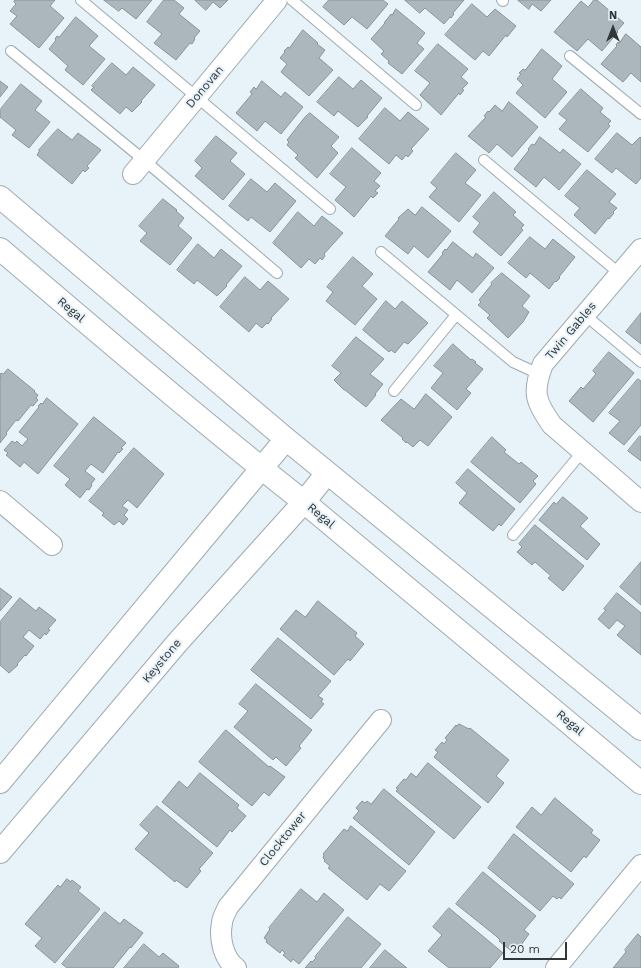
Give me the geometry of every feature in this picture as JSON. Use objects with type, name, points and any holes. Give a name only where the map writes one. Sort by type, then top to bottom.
[{"type":"street","name":"Donovan","points":[[138,167],[277,0]]},
{"type":"street","points":[[0,197],[286,439],[641,729]]},
{"type":"street","name":"Regal","points":[[0,249],[113,345],[641,783]]},
{"type":"street","name":"Twin Gables","points":[[641,249],[543,364],[537,378],[536,396],[542,410],[552,425],[641,502]]},
{"type":"street","points":[[0,782],[286,439]]},
{"type":"street","name":"Keystone","points":[[0,852],[177,643],[304,502],[327,473]]},
{"type":"street","points":[[0,501],[52,545]]},
{"type":"street","name":"Clocktower","points":[[236,968],[232,965],[224,953],[222,940],[222,922],[228,907],[381,720]]},
{"type":"street","points":[[556,968],[641,865]]},
{"type":"lane","points":[[81,0],[330,209]]},
{"type":"lane","points":[[292,0],[416,105]]},
{"type":"lane","points":[[11,52],[138,167],[277,273]]},
{"type":"lane","points":[[570,56],[641,114]]},
{"type":"lane","points":[[484,160],[620,274]]},
{"type":"lane","points":[[381,252],[513,362],[539,374]]},
{"type":"lane","points":[[394,391],[456,315]]},
{"type":"lane","points":[[585,315],[641,362]]},
{"type":"lane","points":[[513,535],[583,451]]},
{"type":"building","points":[[15,0],[55,0],[50,6],[64,18],[39,48],[10,24],[17,16],[10,11],[16,4],[14,2]]},
{"type":"building","points":[[104,0],[152,0],[136,19],[122,8],[119,11]]},
{"type":"building","points":[[164,0],[174,0],[184,8],[179,14],[200,31],[194,38],[195,39],[192,44],[190,43],[176,60],[154,43],[162,34],[147,22]]},
{"type":"building","points":[[195,0],[228,0],[220,8],[213,2],[206,10]]},
{"type":"building","points":[[329,0],[383,0],[388,4],[367,29],[352,17],[344,25],[323,7]]},
{"type":"building","points":[[405,0],[464,0],[453,13],[454,14],[451,18],[450,17],[444,24],[425,8],[420,13]]},
{"type":"building","points":[[518,0],[551,0],[541,11],[532,4],[529,9]]},
{"type":"building","points":[[594,0],[597,0],[624,23],[602,51],[588,39],[577,51],[554,32],[581,1],[588,7]]},
{"type":"building","points":[[472,4],[487,17],[495,9],[516,26],[507,37],[506,35],[489,56],[483,51],[475,60],[445,35]]},
{"type":"building","points":[[396,9],[425,33],[417,43],[424,49],[402,74],[388,63],[389,61],[381,54],[384,51],[371,39]]},
{"type":"building","points":[[76,17],[98,36],[89,46],[105,59],[83,85],[65,70],[68,66],[49,49],[56,40],[55,39],[57,36],[59,37]]},
{"type":"building","points":[[303,30],[325,50],[319,58],[333,70],[309,96],[281,72],[287,64],[280,58],[285,52],[284,51],[288,47],[289,48]]},
{"type":"building","points":[[626,34],[641,47],[641,82],[631,73],[623,82],[601,64]]},
{"type":"building","points":[[438,44],[468,69],[461,77],[468,83],[462,89],[464,90],[460,95],[459,93],[441,115],[420,95],[430,83],[415,71]]},
{"type":"building","points":[[542,49],[562,66],[552,79],[567,92],[545,118],[516,93],[523,85],[517,79],[521,74],[519,73],[523,69],[525,70]]},
{"type":"building","points":[[112,63],[126,75],[133,67],[155,85],[132,112],[126,107],[120,114],[91,90],[94,87],[92,86]]},
{"type":"building","points":[[339,77],[353,89],[361,80],[382,98],[367,116],[368,117],[358,127],[338,111],[334,116],[317,102]]},
{"type":"building","points":[[0,81],[8,87],[0,97]]},
{"type":"building","points":[[262,81],[281,97],[285,92],[303,107],[281,134],[265,121],[257,131],[236,113],[252,94],[250,92],[254,87],[256,89]]},
{"type":"building","points":[[21,84],[42,101],[35,110],[50,122],[29,148],[12,135],[16,130],[0,117],[0,110]]},
{"type":"building","points":[[581,89],[603,108],[600,112],[611,121],[608,124],[610,126],[588,152],[559,129],[567,120],[559,114]]},
{"type":"building","points":[[509,102],[538,127],[512,157],[497,144],[489,153],[468,136],[486,117],[484,116],[488,111],[489,112],[495,105],[502,111]]},
{"type":"building","points":[[385,108],[400,121],[408,112],[429,129],[411,149],[413,151],[408,157],[406,155],[402,160],[396,155],[389,164],[359,139]]},
{"type":"building","points":[[310,113],[339,137],[331,146],[338,153],[317,178],[295,158],[298,155],[287,145],[289,142],[287,140],[305,117]]},
{"type":"building","points":[[58,129],[72,140],[78,133],[101,150],[87,166],[89,168],[85,172],[83,170],[72,184],[37,155],[39,150]]},
{"type":"building","points":[[617,133],[632,145],[640,137],[641,138],[641,178],[636,184],[616,168],[612,173],[595,159]]},
{"type":"building","points":[[216,136],[237,153],[230,161],[245,174],[223,200],[195,176],[202,168],[195,161]]},
{"type":"building","points":[[540,137],[560,153],[563,149],[581,164],[559,190],[544,177],[536,187],[514,169],[532,144],[534,145]]},
{"type":"building","points":[[352,148],[381,173],[374,181],[380,186],[375,191],[378,193],[373,198],[371,196],[354,217],[335,200],[346,187],[330,174]]},
{"type":"building","points":[[456,153],[476,170],[465,183],[481,195],[459,222],[429,197],[437,188],[431,183]]},
{"type":"building","points":[[587,170],[616,194],[609,202],[617,208],[595,234],[574,215],[580,208],[565,196]]},
{"type":"building","points":[[251,179],[267,192],[275,183],[296,201],[270,232],[251,217],[248,221],[229,206]]},
{"type":"building","points":[[494,192],[516,212],[513,215],[524,225],[521,228],[523,230],[501,256],[473,232],[480,223],[473,217]]},
{"type":"building","points":[[163,199],[177,210],[176,211],[184,218],[178,226],[192,238],[170,265],[140,241],[147,233],[139,226]]},
{"type":"building","points":[[422,207],[451,231],[428,258],[414,246],[408,254],[385,236],[399,219],[398,218],[408,209],[415,215]]},
{"type":"building","points":[[298,212],[314,226],[322,216],[343,233],[324,254],[325,256],[322,260],[320,258],[315,264],[309,259],[301,268],[273,243]]},
{"type":"building","points":[[530,237],[545,249],[553,239],[575,257],[559,277],[560,278],[556,282],[555,281],[549,289],[530,273],[526,278],[508,263]]},
{"type":"building","points":[[453,242],[473,258],[476,253],[494,268],[472,293],[457,280],[450,290],[428,272],[443,254],[442,253],[445,249],[446,250]]},
{"type":"building","points":[[198,244],[214,258],[221,249],[242,266],[226,285],[227,286],[217,296],[197,280],[194,284],[177,270]]},
{"type":"building","points":[[353,257],[373,274],[362,286],[377,299],[355,325],[326,301],[333,292],[327,287]]},
{"type":"building","points":[[502,273],[530,296],[522,306],[529,312],[523,322],[508,338],[487,318],[490,315],[478,305],[481,302],[479,300],[492,284],[491,283]]},
{"type":"building","points":[[245,277],[260,290],[268,281],[289,299],[271,318],[272,319],[268,324],[267,323],[262,328],[256,323],[249,332],[220,307]]},
{"type":"building","points":[[386,301],[395,309],[402,301],[428,323],[408,344],[404,342],[395,353],[391,350],[389,352],[363,330]]},
{"type":"building","points":[[641,313],[641,344],[626,332]]},
{"type":"building","points":[[356,337],[384,359],[370,374],[383,384],[366,407],[334,380],[341,373],[332,366]]},
{"type":"building","points":[[453,344],[483,369],[466,389],[471,393],[457,410],[431,388],[443,373],[434,366]]},
{"type":"building","points":[[609,352],[634,373],[593,422],[569,401],[581,387],[583,389],[596,374],[593,371]]},
{"type":"building","points":[[8,369],[35,391],[34,392],[38,395],[36,398],[38,400],[33,406],[31,405],[18,421],[16,420],[0,443],[0,375]]},
{"type":"building","points":[[638,379],[641,381],[641,425],[624,445],[609,433],[620,421],[609,413]]},
{"type":"building","points":[[426,394],[452,417],[428,446],[420,440],[413,447],[407,442],[406,443],[402,439],[403,438],[381,420],[401,399],[414,409]]},
{"type":"building","points":[[47,398],[78,424],[38,474],[24,462],[20,467],[6,455],[8,453],[4,450],[12,441],[15,443],[17,441],[22,446],[28,439],[19,432],[39,407],[38,406]]},
{"type":"building","points":[[94,417],[126,443],[121,448],[123,449],[119,453],[118,452],[103,473],[91,464],[85,471],[95,479],[89,490],[87,489],[80,498],[65,485],[70,479],[54,466]]},
{"type":"building","points":[[640,436],[641,437],[641,461],[628,451]]},
{"type":"building","points":[[492,437],[506,450],[504,452],[519,464],[521,462],[538,476],[533,481],[536,484],[520,503],[471,462]]},
{"type":"building","points":[[134,448],[164,474],[137,508],[128,500],[122,506],[128,510],[124,515],[128,519],[123,525],[119,521],[114,525],[102,515],[104,513],[89,501]]},
{"type":"building","points":[[468,469],[515,509],[501,526],[499,524],[493,531],[459,503],[467,493],[456,483]]},
{"type":"building","points":[[563,497],[588,518],[580,526],[600,544],[587,560],[539,520],[554,502],[556,504]]},
{"type":"building","points":[[535,525],[584,566],[563,591],[548,578],[551,576],[535,562],[532,565],[517,552],[522,547],[519,544]]},
{"type":"building","points":[[641,562],[641,605],[620,587]]},
{"type":"building","points":[[0,588],[12,597],[0,611]]},
{"type":"building","points":[[617,593],[641,613],[641,655],[617,635],[625,626],[617,620],[609,629],[598,619]]},
{"type":"building","points":[[20,598],[36,611],[39,607],[56,620],[48,629],[50,630],[46,635],[45,633],[40,639],[29,630],[23,637],[34,646],[9,673],[0,665],[0,622]]},
{"type":"building","points":[[318,601],[357,633],[355,636],[364,644],[350,661],[348,659],[334,675],[280,629],[296,610],[305,617]]},
{"type":"building","points":[[278,638],[331,681],[318,696],[323,699],[321,702],[324,704],[311,719],[251,670]]},
{"type":"building","points":[[256,684],[312,730],[299,746],[301,748],[286,766],[276,757],[273,760],[234,727],[248,711],[239,704]]},
{"type":"building","points":[[459,724],[469,729],[470,728],[509,760],[496,776],[504,783],[488,803],[434,757],[438,752],[435,750],[442,742],[444,744],[447,740],[445,738],[456,725],[457,726]]},
{"type":"building","points":[[226,730],[269,767],[270,766],[285,777],[269,796],[264,792],[252,806],[199,762]]},
{"type":"building","points":[[428,763],[481,807],[454,839],[396,791],[398,789],[396,788],[404,779],[406,780],[411,773],[416,777]]},
{"type":"building","points":[[200,773],[239,805],[237,808],[246,816],[232,832],[230,830],[217,847],[162,802],[179,781],[187,788]]},
{"type":"building","points":[[384,789],[435,832],[409,865],[353,818],[359,811],[356,808],[362,801],[365,803],[367,801],[371,804]]},
{"type":"building","points":[[555,798],[593,830],[591,833],[600,840],[586,858],[584,856],[571,872],[516,827],[532,807],[541,815]]},
{"type":"building","points":[[157,806],[213,853],[199,869],[201,871],[187,888],[176,880],[175,882],[135,849],[149,833],[140,825]]},
{"type":"building","points":[[351,826],[406,871],[389,891],[380,884],[367,900],[328,868],[330,866],[324,861],[325,860],[323,858],[323,854],[344,829],[347,831]]},
{"type":"building","points":[[514,834],[574,884],[561,899],[559,897],[557,899],[553,896],[540,911],[488,868]]},
{"type":"building","points":[[483,872],[536,916],[524,930],[529,934],[514,953],[499,941],[500,940],[496,936],[456,904]]},
{"type":"building","points":[[67,879],[71,882],[72,880],[81,887],[78,891],[100,909],[55,963],[35,946],[42,938],[25,924],[58,885],[60,887]]},
{"type":"building","points":[[301,889],[317,902],[324,893],[344,910],[299,964],[293,959],[291,962],[283,955],[285,953],[282,950],[280,953],[266,942],[267,940],[264,938],[270,929],[269,928]]},
{"type":"building","points":[[449,908],[503,953],[490,968],[449,968],[428,951],[442,935],[433,927]]},
{"type":"building","points":[[105,912],[120,924],[124,919],[143,933],[113,968],[67,968],[62,964]]},
{"type":"building","points":[[348,917],[381,944],[361,968],[305,968],[316,958],[315,957]]},
{"type":"building","points":[[638,934],[641,937],[641,968],[613,968],[626,952],[625,950]]},
{"type":"building","points":[[144,944],[159,957],[163,953],[179,966],[178,968],[124,968]]},
{"type":"building","points":[[385,950],[407,968],[370,968]]}]
